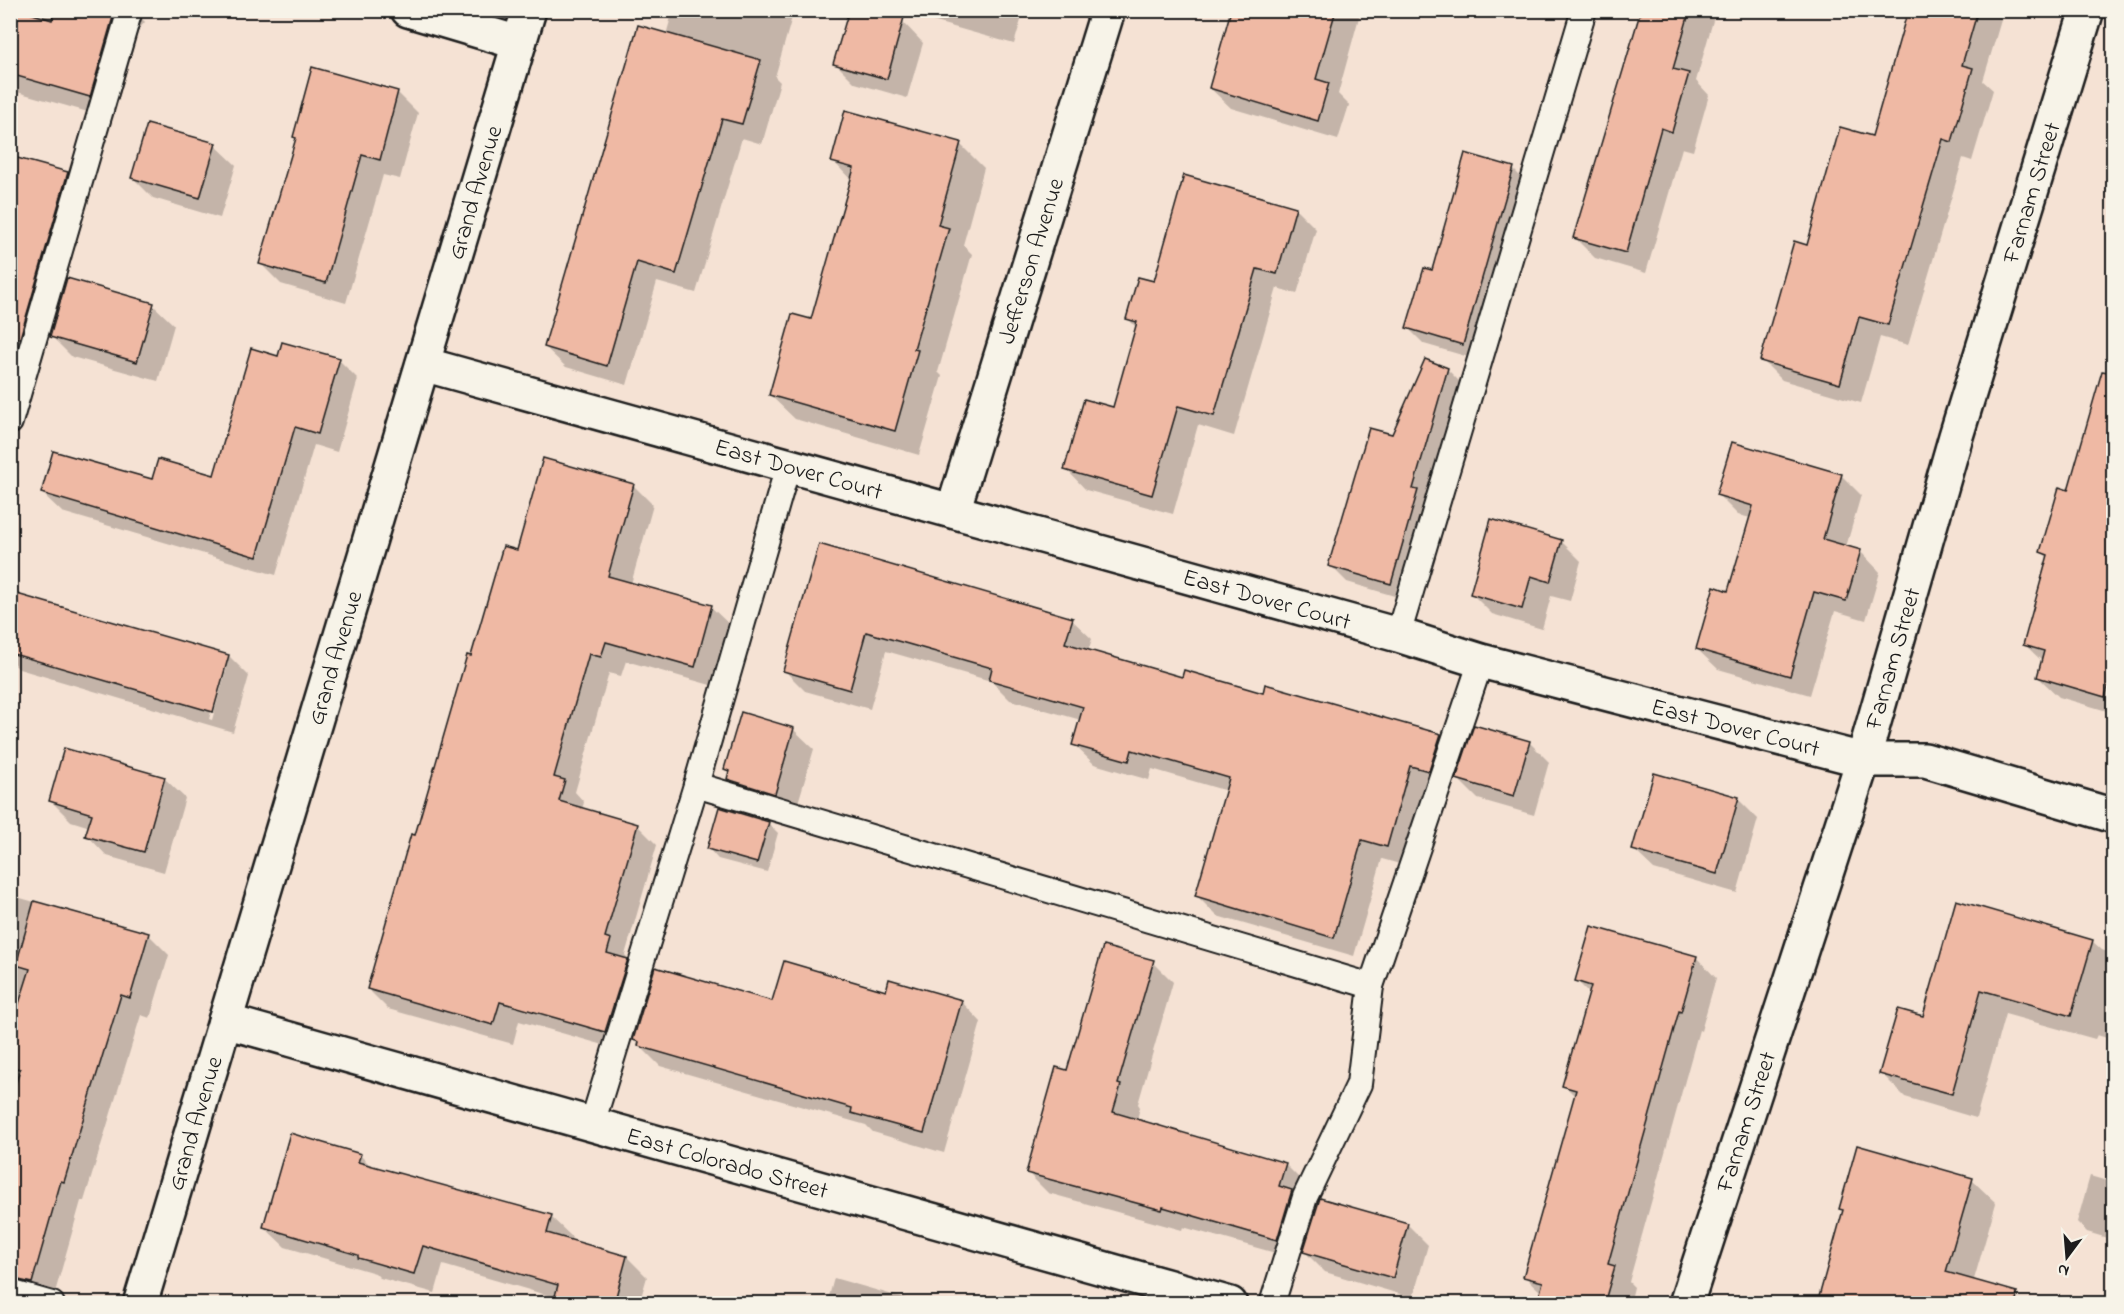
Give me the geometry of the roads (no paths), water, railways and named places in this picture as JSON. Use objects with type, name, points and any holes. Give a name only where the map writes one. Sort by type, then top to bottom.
[{"type":"street","points":[[408,10],[519,43]]},
{"type":"street","name":"Grand Avenue","points":[[140,1304],[529,10]]},
{"type":"street","name":"Jefferson Avenue","points":[[953,511],[1108,10]]},
{"type":"street","name":"Farnam Street","points":[[1686,1304],[1863,760],[1956,436],[2087,10]]},
{"type":"street","name":"East Dover Court","points":[[423,364],[1398,635],[1481,661],[1863,760],[1925,760],[2114,816]]},
{"type":"street","name":"East Colorado Street","points":[[225,1021],[1230,1304]]},
{"type":"lane","points":[[10,422],[130,10]]},
{"type":"lane","points":[[1398,635],[1584,10]]},
{"type":"lane","points":[[592,1124],[696,785],[788,466]]},
{"type":"lane","points":[[1272,1304],[1305,1197],[1359,1084],[1371,986],[1481,661]]},
{"type":"lane","points":[[696,785],[1371,986]]},
{"type":"lane","points":[[10,1292],[52,1304]]}]
